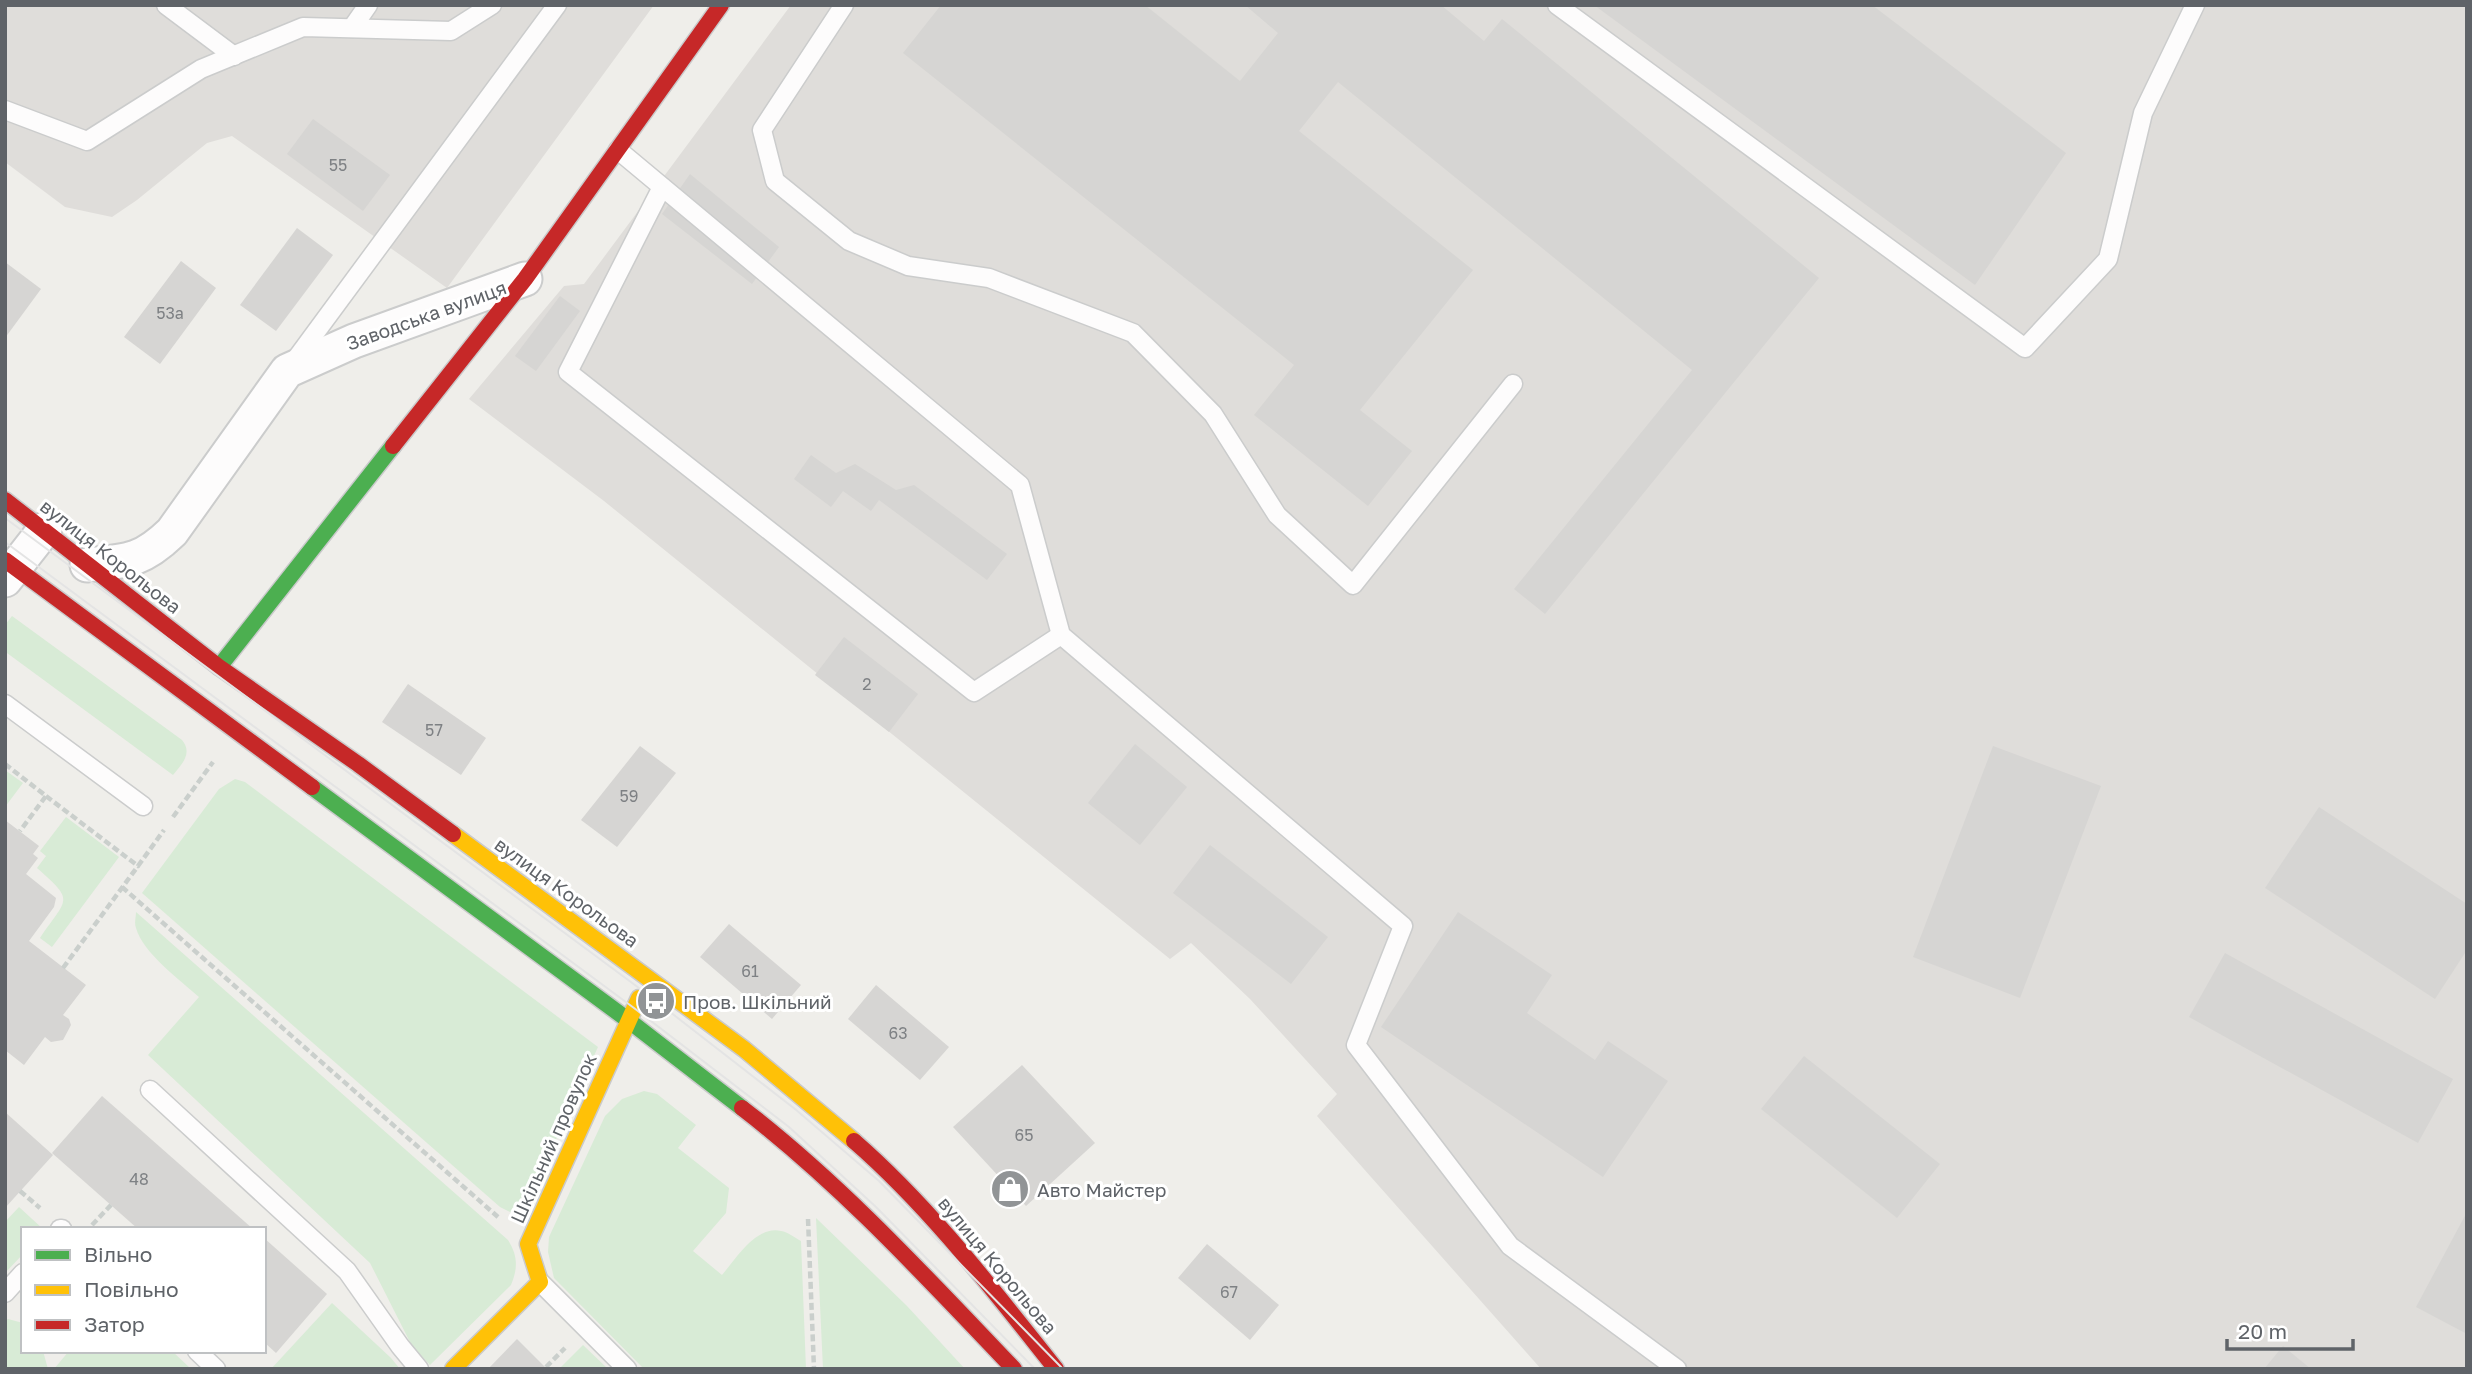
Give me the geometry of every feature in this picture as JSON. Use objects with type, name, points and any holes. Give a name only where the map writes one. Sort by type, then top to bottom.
[{"type":"main road","name":"Заводська вулиця","points":[[525,279],[721,5]]},
{"type":"main road","points":[[219,667],[525,279]]},
{"type":"main road","name":"вулиця Корольова","points":[[5,500],[219,667],[358,764],[648,978],[809,1101],[891,1173],[967,1258],[1056,1369]]},
{"type":"main road","points":[[9,569],[628,1020],[785,1141],[878,1227],[1014,1369]]},
{"type":"main road","name":"Шкільний провулок","points":[[540,1282],[528,1244],[648,978]]},
{"type":"main road","points":[[453,1369],[540,1282]]},
{"type":"street","name":"Заводська вулиця","points":[[287,370],[354,341],[525,279]]},
{"type":"street","points":[[88,565],[129,561],[153,550],[172,532],[287,370]]},
{"type":"street","points":[[9,569],[45,529]]},
{"type":"lane","points":[[166,5],[234,55]]},
{"type":"lane","points":[[352,28],[368,5]]},
{"type":"lane","points":[[5,110],[87,141],[201,69],[303,27],[451,31],[492,5]]},
{"type":"lane","points":[[287,370],[557,5]]},
{"type":"lane","points":[[844,5],[762,130],[775,181],[849,241],[908,266],[989,278],[1133,333],[1213,414],[1276,515],[1353,585],[1513,384]]},
{"type":"lane","points":[[1557,5],[2025,348],[2108,259],[2143,113],[2195,5]]},
{"type":"lane","points":[[618,150],[1020,485],[1060,635],[1403,926],[1356,1045],[1510,1246],[1677,1369]]},
{"type":"lane","points":[[662,187],[568,372],[974,692],[1060,635]]},
{"type":"lane","points":[[5,704],[142,806]]},
{"type":"lane","points":[[150,1090],[347,1271],[419,1369]]},
{"type":"lane","points":[[5,1293],[21,1275]]},
{"type":"lane","points":[[540,1282],[627,1369]]},
{"type":"lane","points":[[199,1353],[216,1369]]},
{"type":"path","points":[[5,764],[46,796],[20,831]]},
{"type":"path","points":[[64,968],[138,866]]},
{"type":"path","points":[[122,887],[528,1244]]},
{"type":"path","points":[[91,1227],[111,1205]]},
{"type":"path","points":[[807,1214],[814,1369]]},
{"type":"shaded area","points":[[5,5],[654,5],[447,288],[232,136],[207,143],[112,217],[65,207],[5,162]]},
{"type":"shaded area","points":[[791,5],[2467,5],[2467,1369],[1541,1369],[1317,1116],[1337,1094],[1250,999],[1191,943],[1170,959],[604,501],[469,399],[564,286],[584,284]]},
{"type":"green space","points":[[12,616],[182,740],[187,749],[186,754],[183,763],[173,775],[7,653],[5,625]]},
{"type":"green space","points":[[5,770],[23,783],[5,807]]},
{"type":"green space","points":[[235,779],[245,782],[598,1047],[525,1208],[512,1213],[500,1207],[142,893],[219,789]]},
{"type":"green space","points":[[66,817],[119,857],[52,947],[40,938],[61,907],[62,895],[37,868],[46,856],[40,851]]},
{"type":"green space","points":[[136,912],[508,1240],[516,1262],[511,1285],[430,1365],[412,1346],[370,1263],[148,1055],[199,997],[163,966],[146,947],[135,926]]},
{"type":"green space","points":[[644,1091],[657,1094],[696,1125],[678,1148],[729,1188],[726,1213],[693,1251],[722,1275],[747,1245],[763,1233],[781,1231],[801,1241],[806,1369],[644,1369],[554,1278],[548,1252],[549,1237],[605,1116],[622,1099]]},
{"type":"green space","points":[[19,1207],[41,1227],[21,1227],[21,1256],[5,1273],[5,1222]]},
{"type":"green space","points":[[816,1218],[907,1306],[965,1369],[823,1369]]},
{"type":"green space","points":[[332,1303],[391,1358],[400,1369],[271,1369]]},
{"type":"green space","points":[[8,1319],[21,1322],[21,1353],[44,1353],[48,1369],[5,1369],[5,1321]]},
{"type":"green space","points":[[583,1345],[608,1369],[559,1369]]},
{"type":"green space","points":[[67,1353],[174,1353],[191,1369],[54,1369]]},
{"type":"building","points":[[941,5],[1145,5],[1240,81],[1278,33],[1245,5],[1441,5],[1484,41],[1502,19],[1819,278],[1545,614],[1514,589],[1692,370],[1338,82],[1299,131],[1473,270],[1360,410],[1412,451],[1368,506],[1254,415],[1294,365],[903,53]]},
{"type":"building","points":[[1594,5],[1872,5],[2066,153],[1975,285]]},
{"type":"building","points":[[313,119],[390,175],[363,211],[287,154]]},
{"type":"building","points":[[690,174],[779,247],[752,284],[662,214]]},
{"type":"building","points":[[297,228],[333,255],[276,331],[240,305]]},
{"type":"building","points":[[181,261],[216,288],[160,364],[124,337]]},
{"type":"building","points":[[5,262],[41,289],[5,338]]},
{"type":"building","points":[[560,296],[580,311],[536,371],[515,356]]},
{"type":"building","points":[[811,455],[836,473],[855,464],[896,490],[914,485],[1007,554],[987,580],[879,500],[871,511],[843,491],[831,507],[794,479]]},
{"type":"building","points":[[844,637],[918,694],[889,732],[815,675]]},
{"type":"building","points":[[408,684],[486,738],[461,775],[382,722]]},
{"type":"building","points":[[1135,744],[1187,787],[1140,845],[1088,803]]},
{"type":"building","points":[[640,746],[676,773],[617,847],[581,820]]},
{"type":"building","points":[[1993,746],[2101,786],[2020,998],[1913,957]]},
{"type":"building","points":[[2319,807],[2467,904],[2467,950],[2435,999],[2265,888]]},
{"type":"building","points":[[5,820],[39,846],[33,854],[38,858],[26,874],[56,898],[54,907],[29,941],[86,985],[63,1015],[69,1019],[71,1025],[63,1040],[51,1042],[45,1037],[24,1065],[5,1050]]},
{"type":"building","points":[[1210,845],[1328,937],[1291,984],[1173,893]]},
{"type":"building","points":[[1458,912],[1552,975],[1527,1013],[1595,1060],[1608,1041],[1668,1081],[1603,1177],[1381,1027]]},
{"type":"building","points":[[729,924],[801,985],[772,1019],[700,957]]},
{"type":"building","points":[[2225,953],[2453,1079],[2418,1143],[2189,1017]]},
{"type":"building","points":[[876,985],[949,1047],[920,1080],[848,1019]]},
{"type":"building","points":[[1804,1056],[1940,1164],[1897,1218],[1761,1109]]},
{"type":"building","points":[[1022,1065],[1095,1143],[1026,1206],[953,1127]]},
{"type":"building","points":[[102,1096],[251,1227],[136,1227],[52,1153]]},
{"type":"building","points":[[5,1112],[53,1155],[5,1208]]},
{"type":"building","points":[[2467,1212],[2467,1334],[2416,1307]]},
{"type":"building","points":[[266,1240],[327,1294],[276,1353],[266,1344]]},
{"type":"building","points":[[1207,1244],[1279,1305],[1250,1340],[1178,1278]]},
{"type":"building","points":[[517,1339],[547,1369],[488,1369]]},
{"type":"building","points":[[2283,1346],[2311,1369],[2264,1369]]},
{"type":"tram line","points":[[5,518],[643,991],[795,1109],[879,1181],[1063,1369]]},
{"type":"tram line","points":[[5,542],[634,1008],[789,1127],[876,1207],[1035,1369]]},
{"type":"traffic: fast","points":[[219,667],[393,446]]},
{"type":"traffic: fast","points":[[312,787],[628,1020],[742,1108]]},
{"type":"traffic: slow","points":[[453,834],[744,1049],[854,1141]]},
{"type":"traffic: slow","points":[[453,1369],[540,1282],[528,1244],[639,998]]},
{"type":"traffic: jam","points":[[393,446],[525,279],[721,5]]},
{"type":"traffic: jam","points":[[5,500],[219,667],[453,834]]},
{"type":"traffic: jam","points":[[5,560],[312,787]]},
{"type":"traffic: jam","points":[[742,1108],[849,1200],[1014,1369]]},
{"type":"traffic: jam","points":[[854,1141],[935,1222],[1056,1369]]},
{"type":"place","name":"Пров. Шкільний","points":[[656,1001]]},
{"type":"place","name":"Авто Майстер","points":[[1010,1189]]}]
